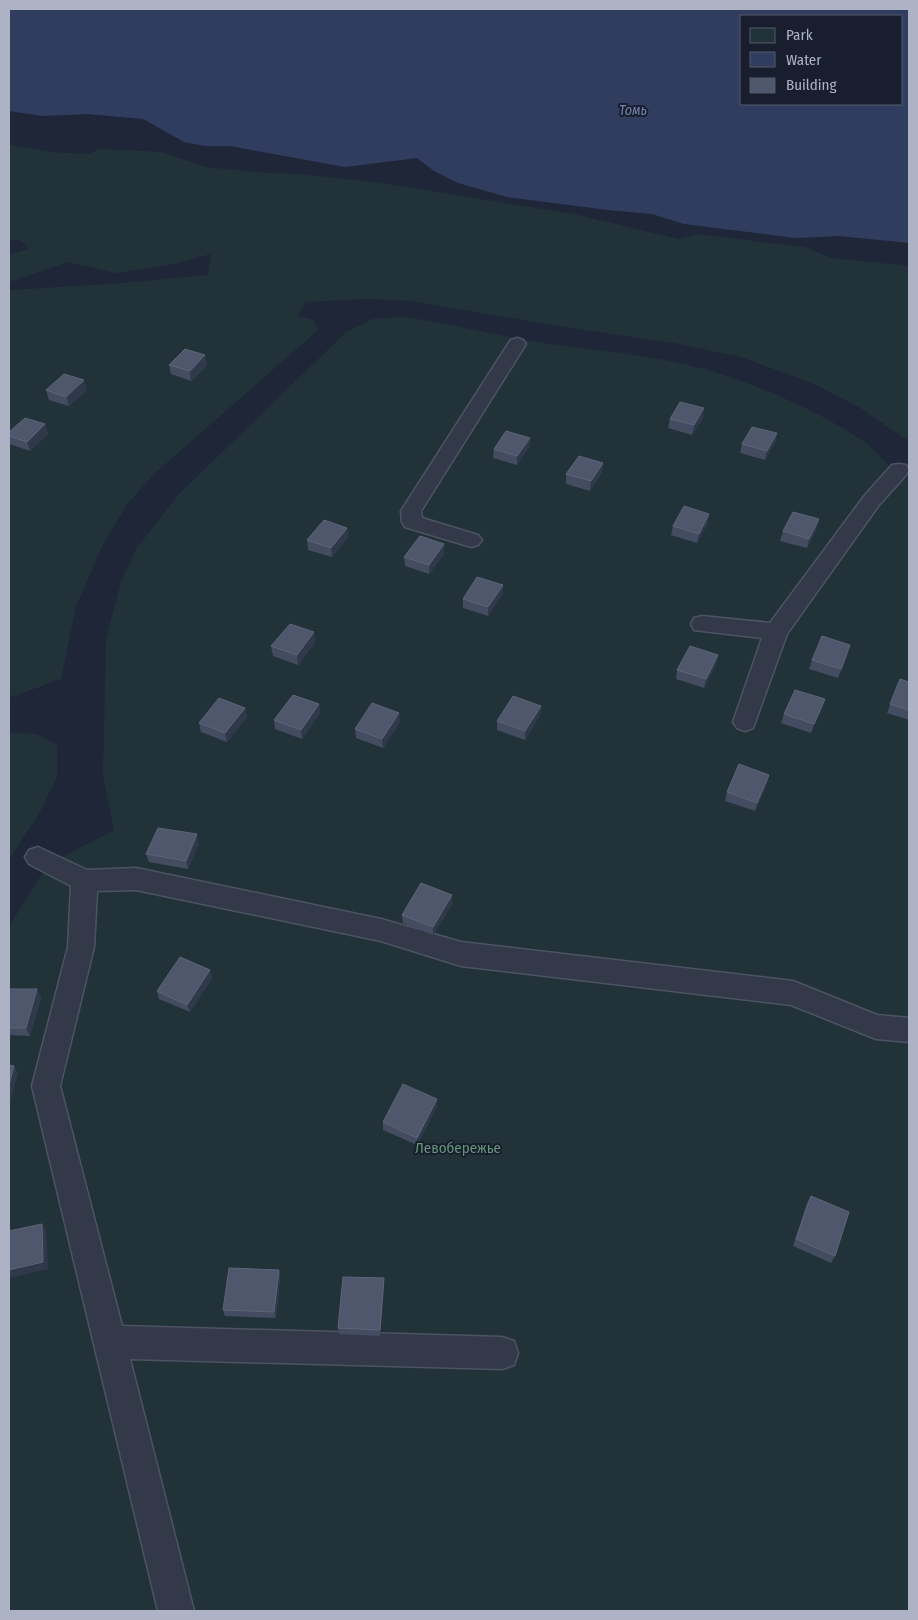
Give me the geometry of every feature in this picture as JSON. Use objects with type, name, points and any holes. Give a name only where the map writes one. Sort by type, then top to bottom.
[{"type":"lane","points":[[471,540],[412,522],[411,511],[517,344]]},
{"type":"lane","points":[[745,722],[776,632],[872,500],[899,470]]},
{"type":"lane","points":[[702,624],[776,632]]},
{"type":"lane","points":[[38,857],[84,881],[136,879],[381,930],[461,954],[793,993],[876,1027],[909,1030]]},
{"type":"lane","points":[[84,881],[81,947],[46,1086],[176,1611]]},
{"type":"lane","points":[[110,1342],[502,1353]]},
{"type":"green space","points":[[9,145],[52,152],[88,154],[100,149],[161,152],[206,167],[267,173],[301,174],[381,183],[574,214],[679,239],[697,234],[804,247],[832,258],[909,266],[909,441],[857,406],[812,383],[741,357],[674,343],[411,301],[366,299],[305,302],[298,316],[314,320],[318,330],[155,473],[128,503],[104,542],[76,606],[61,679],[9,698],[9,290],[111,284],[208,275],[211,254],[175,264],[116,273],[68,262],[9,282],[9,254],[30,249],[20,240],[9,240]]},
{"type":"green space","name":"Левобережье","points":[[404,317],[530,341],[637,355],[715,372],[773,394],[821,416],[866,443],[891,468],[902,476],[909,478],[909,1611],[9,1611],[9,926],[48,864],[114,830],[103,776],[106,639],[121,582],[136,549],[179,494],[346,332],[373,319]]},
{"type":"green space","points":[[9,733],[37,734],[57,745],[57,777],[40,812],[9,859]]},
{"type":"water","name":"Томь","points":[[9,9],[909,9],[909,243],[839,236],[796,238],[684,224],[652,214],[507,197],[458,183],[434,171],[417,158],[345,167],[230,146],[205,146],[184,142],[143,119],[88,114],[43,116],[9,111]]},
{"type":"building","points":[[185,349],[205,355],[190,371],[169,365]]},
{"type":"building","points":[[64,374],[84,380],[66,397],[46,390]]},
{"type":"building","points":[[680,402],[704,408],[694,425],[670,419]]},
{"type":"building","points":[[25,418],[45,424],[27,442],[9,436],[9,432]]},
{"type":"building","points":[[752,427],[777,433],[767,451],[742,444]]},
{"type":"building","points":[[506,431],[530,438],[517,456],[494,449]]},
{"type":"building","points":[[579,456],[603,463],[591,481],[566,474]]},
{"type":"building","points":[[684,506],[709,514],[699,534],[673,526]]},
{"type":"building","points":[[793,512],[819,519],[809,539],[783,531]]},
{"type":"building","points":[[324,520],[347,528],[331,548],[307,540]]},
{"type":"building","points":[[420,536],[444,544],[429,565],[404,557]]},
{"type":"building","points":[[477,577],[503,585],[488,607],[463,599]]},
{"type":"building","points":[[290,624],[314,632],[297,655],[271,646]]},
{"type":"building","points":[[822,636],[850,645],[841,669],[812,660]]},
{"type":"building","points":[[690,646],[718,655],[706,679],[677,670]]},
{"type":"building","points":[[900,679],[909,682],[909,710],[890,704]]},
{"type":"building","points":[[795,690],[825,699],[814,724],[784,714]]},
{"type":"building","points":[[293,695],[319,704],[301,730],[274,720]]},
{"type":"building","points":[[513,696],[541,706],[525,731],[497,721]]},
{"type":"building","points":[[219,698],[245,708],[225,733],[199,723]]},
{"type":"building","points":[[372,703],[399,713],[382,739],[355,729]]},
{"type":"building","points":[[739,764],[769,775],[757,803],[727,792]]},
{"type":"building","points":[[158,828],[197,834],[186,861],[146,854]]},
{"type":"building","points":[[421,883],[452,895],[433,927],[402,915]]},
{"type":"building","points":[[180,957],[210,970],[187,1005],[157,991]]},
{"type":"building","points":[[9,989],[37,989],[26,1028],[9,1028]]},
{"type":"building","points":[[9,1065],[14,1066],[9,1085]]},
{"type":"building","points":[[403,1084],[437,1099],[417,1138],[383,1122]]},
{"type":"building","points":[[811,1196],[849,1212],[835,1256],[796,1239]]},
{"type":"building","points":[[42,1224],[43,1262],[9,1270],[9,1231]]},
{"type":"building","points":[[229,1268],[279,1270],[274,1312],[223,1310]]},
{"type":"building","points":[[343,1277],[384,1278],[380,1330],[338,1328]]}]
